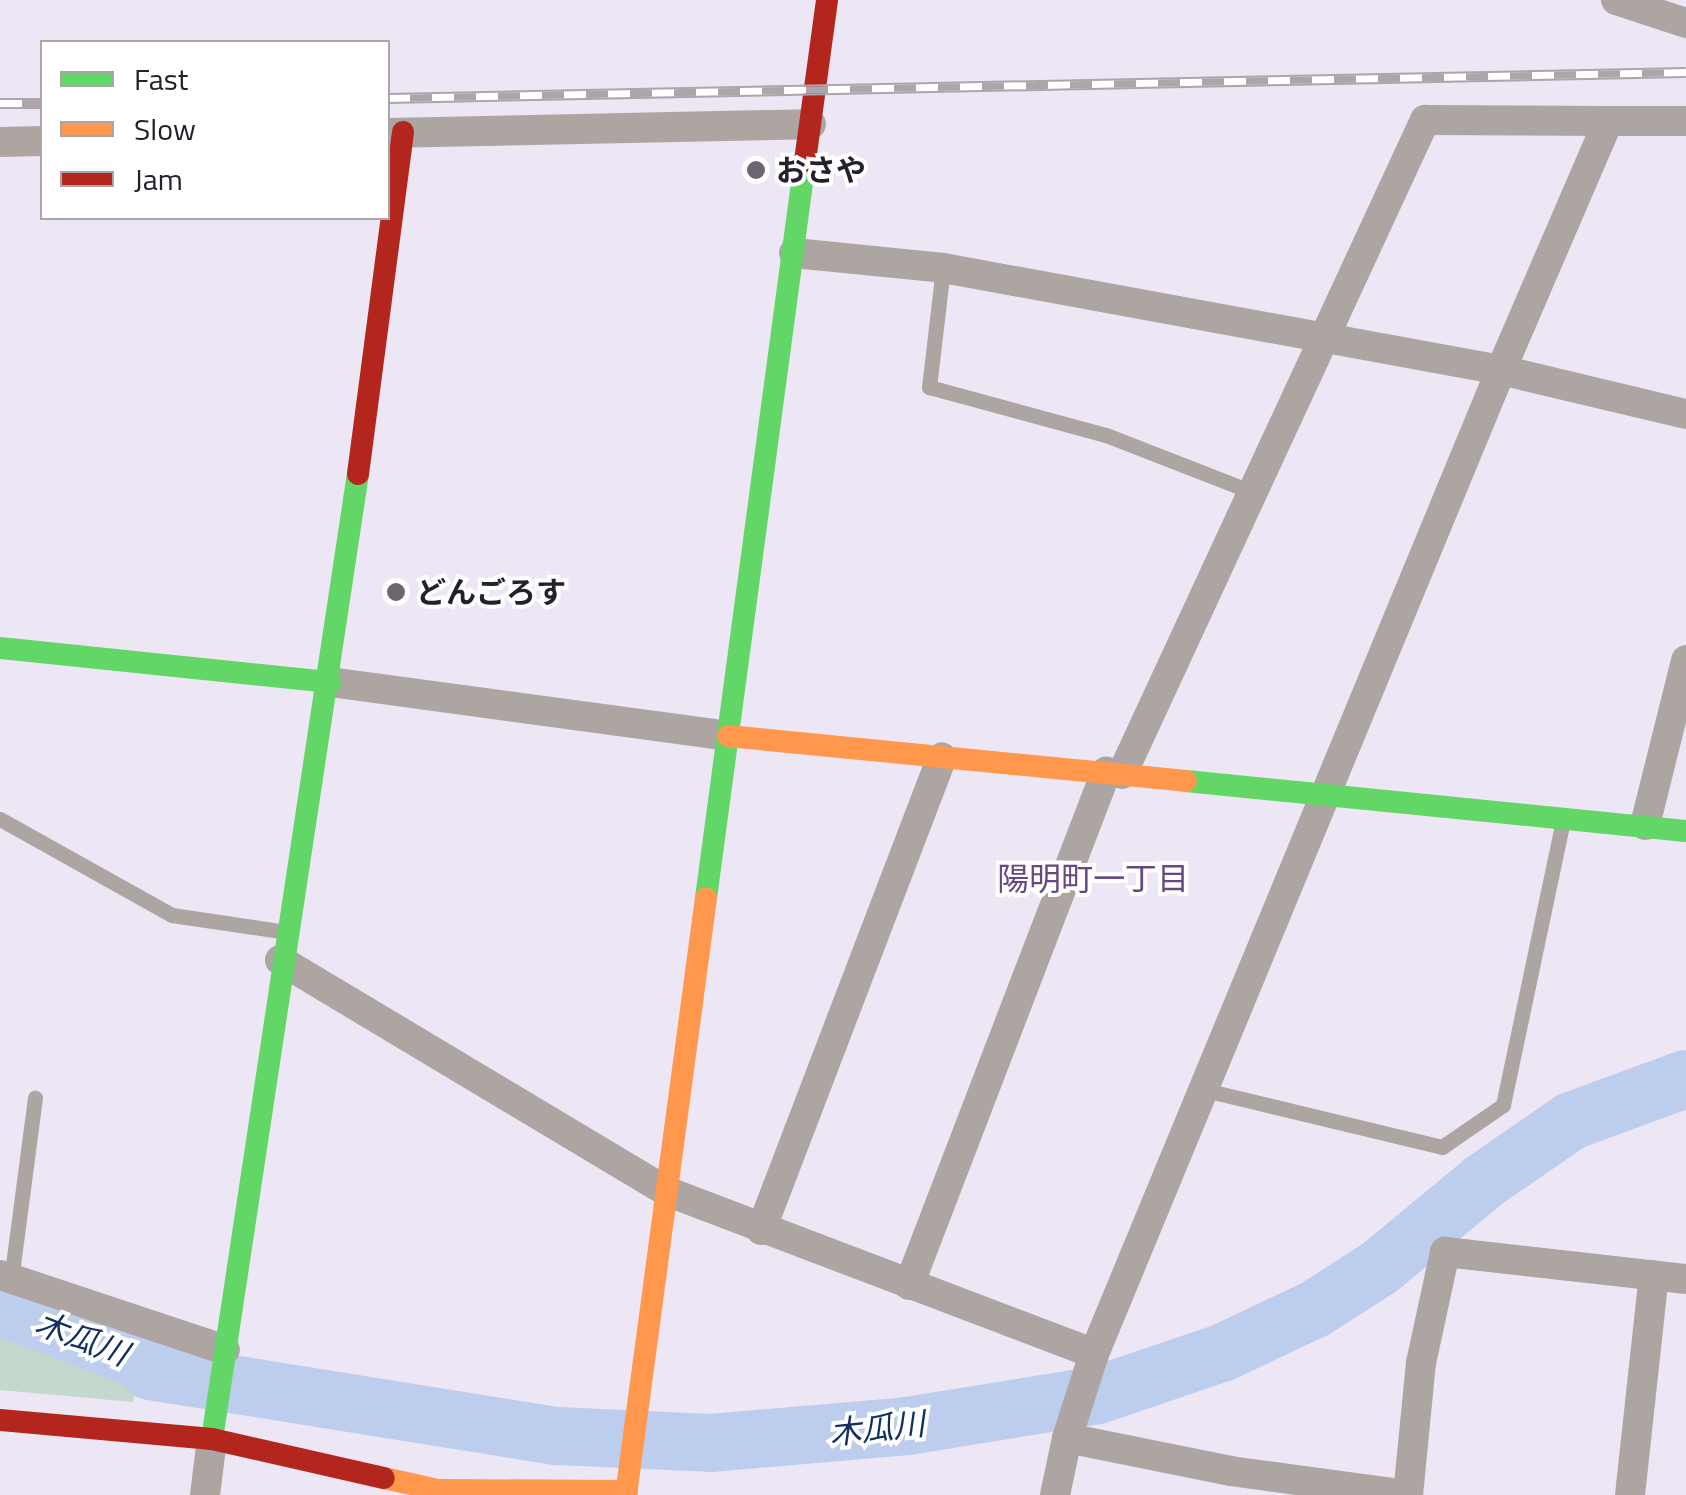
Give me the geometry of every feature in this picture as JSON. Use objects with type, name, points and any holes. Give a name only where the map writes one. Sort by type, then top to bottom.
[{"type":"street","points":[[0,1420],[212,1439],[438,1490],[626,1493],[828,0]]},
{"type":"street","points":[[1616,0],[1686,23]]},
{"type":"street","points":[[909,1285],[1114,773],[1426,120],[1686,121]]},
{"type":"street","points":[[1055,1495],[1067,1438],[1094,1354],[1331,794],[1501,370],[1608,120]]},
{"type":"street","points":[[390,174],[395,132],[811,124]]},
{"type":"street","points":[[0,142],[40,142]]},
{"type":"street","points":[[205,1495],[283,946],[330,682],[385,220]]},
{"type":"street","points":[[794,253],[943,268],[1318,340],[1501,370],[1686,414]]},
{"type":"street","points":[[0,648],[330,682],[728,736],[1686,831]]},
{"type":"street","points":[[1645,825],[1686,660]]},
{"type":"street","points":[[760,1230],[942,758]]},
{"type":"street","points":[[283,946],[666,1191],[1094,1354]]},
{"type":"street","points":[[1067,1438],[1230,1471],[1408,1495],[1422,1362],[1445,1252],[1686,1279]]},
{"type":"street","points":[[1630,1495],[1654,1275]]},
{"type":"street","points":[[5,1278],[225,1350]]},
{"type":"lane","points":[[943,268],[929,387],[1106,435],[1250,491]]},
{"type":"lane","points":[[1205,1090],[1442,1147],[1503,1105],[1564,816]]},
{"type":"lane","points":[[0,820],[172,914],[283,946]]},
{"type":"lane","points":[[5,1278],[35,1098]]},
{"type":"green space","points":[[0,1321],[137,1382],[133,1402],[0,1390]]},
{"type":"waterway","name":"木瓜川","points":[[0,1306],[141,1361],[150,1371],[558,1436],[710,1443],[907,1426],[1098,1395],[1224,1352],[1315,1309],[1379,1268],[1484,1181],[1571,1121],[1686,1079]]},
{"type":"railway","points":[[390,98],[1686,72]]},
{"type":"railway","points":[[0,103],[40,103]]},
{"type":"traffic: fast","points":[[706,898],[805,161]]},
{"type":"traffic: fast","points":[[212,1439],[358,474]]},
{"type":"traffic: fast","points":[[0,648],[330,682]]},
{"type":"traffic: fast","points":[[1186,781],[1686,831]]},
{"type":"traffic: slow","points":[[728,736],[1186,781]]},
{"type":"traffic: slow","points":[[626,1495],[706,898]]},
{"type":"traffic: slow","points":[[384,1478],[438,1490],[627,1491]]},
{"type":"traffic: jam","points":[[805,161],[827,0]]},
{"type":"traffic: jam","points":[[358,474],[403,132]]},
{"type":"traffic: jam","points":[[0,1420],[212,1439],[384,1478]]},
{"type":"place","name":"おさや","points":[[756,170]]},
{"type":"place","name":"どんごろす","points":[[396,592]]},
{"type":"district","name":"陽明町一丁目","points":[[1093,878]]}]
